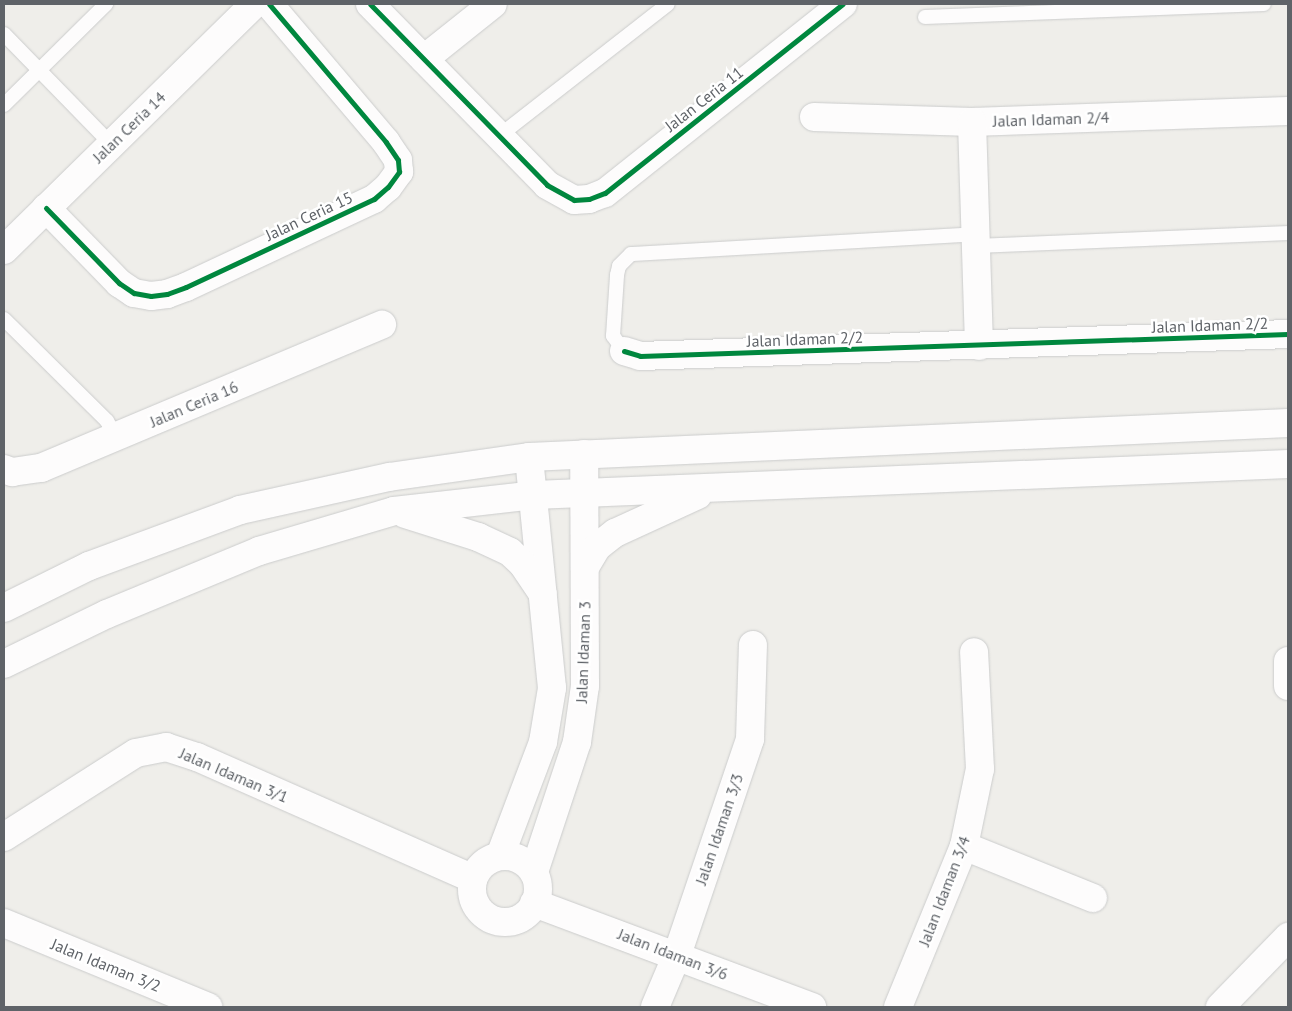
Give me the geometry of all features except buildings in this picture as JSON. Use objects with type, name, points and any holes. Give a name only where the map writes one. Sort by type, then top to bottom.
[{"type":"street","name":"Jalan Ceria 14","points":[[4,250],[254,4]]},
{"type":"street","name":"Jalan Ceria 15","points":[[46,208],[118,283],[134,293],[151,296],[167,294],[195,283],[374,199],[388,187],[399,172],[398,160],[269,4]]},
{"type":"street","points":[[370,4],[499,136]]},
{"type":"street","points":[[424,59],[493,4]]},
{"type":"street","name":"Jalan Ceria 11","points":[[499,136],[547,185],[574,200],[589,200],[605,193],[838,5]]},
{"type":"street","name":"Jalan Idaman 2/4","points":[[814,117],[972,122],[1288,111]]},
{"type":"street","points":[[972,122],[979,346]]},
{"type":"street","name":"Jalan Ceria 16","points":[[4,469],[12,472],[41,468],[382,325]]},
{"type":"street","name":"Jalan Idaman 2/2","points":[[624,352],[640,356],[979,346],[1288,334]]},
{"type":"street","points":[[4,608],[89,566],[240,510],[389,477],[528,456],[1288,423]]},
{"type":"street","name":"Jalan Idaman 3","points":[[534,872],[577,742],[585,686],[584,454]]},
{"type":"street","name":"Jalan Idaman 3","points":[[500,856],[544,742],[552,688],[534,495],[528,456]]},
{"type":"street","points":[[4,664],[107,614],[259,551],[394,511],[534,495],[1288,464]]},
{"type":"street","points":[[585,567],[597,547],[615,533],[711,489]]},
{"type":"street","points":[[394,511],[478,537],[503,548],[522,563],[543,594]]},
{"type":"street","name":"Jalan Idaman 3/3","points":[[656,1007],[677,955],[750,739],[753,645]]},
{"type":"street","name":"Jalan Idaman 3/4","points":[[898,1007],[964,846],[980,769],[974,652]]},
{"type":"street","points":[[1288,661],[1288,686]]},
{"type":"street","name":"Jalan Idaman 3/1","points":[[4,837],[136,753],[166,747],[197,757],[473,879]]},
{"type":"street","points":[[964,846],[1093,898]]},
{"type":"street","points":[[500,856],[520,859],[534,872],[538,888],[534,903],[519,918],[508,921],[488,917],[479,910],[474,901],[472,890],[473,879],[483,864],[500,856]]},
{"type":"street","name":"Jalan Idaman 3/6","points":[[534,903],[812,1007]]},
{"type":"street","name":"Jalan Idaman 3/2","points":[[4,923],[208,1007]]},
{"type":"street","points":[[1220,1007],[1288,937]]},
{"type":"lane","points":[[4,105],[106,4]]},
{"type":"lane","points":[[499,136],[668,4]]},
{"type":"lane","points":[[925,17],[1264,4]]},
{"type":"lane","points":[[4,34],[111,144]]},
{"type":"lane","points":[[624,352],[614,336],[617,275],[618,266],[631,254],[977,240],[1288,233]]},
{"type":"lane","points":[[4,319],[107,421],[116,436]]},
{"type":"cycle path","points":[[46,208],[119,283],[134,293],[151,296],[167,294],[186,287],[374,199],[388,187],[399,172],[398,160],[386,142],[269,4]]},
{"type":"cycle path","points":[[370,4],[547,185],[574,200],[589,199],[605,193],[843,4]]},
{"type":"cycle path","points":[[624,351],[640,356],[1288,334]]}]
